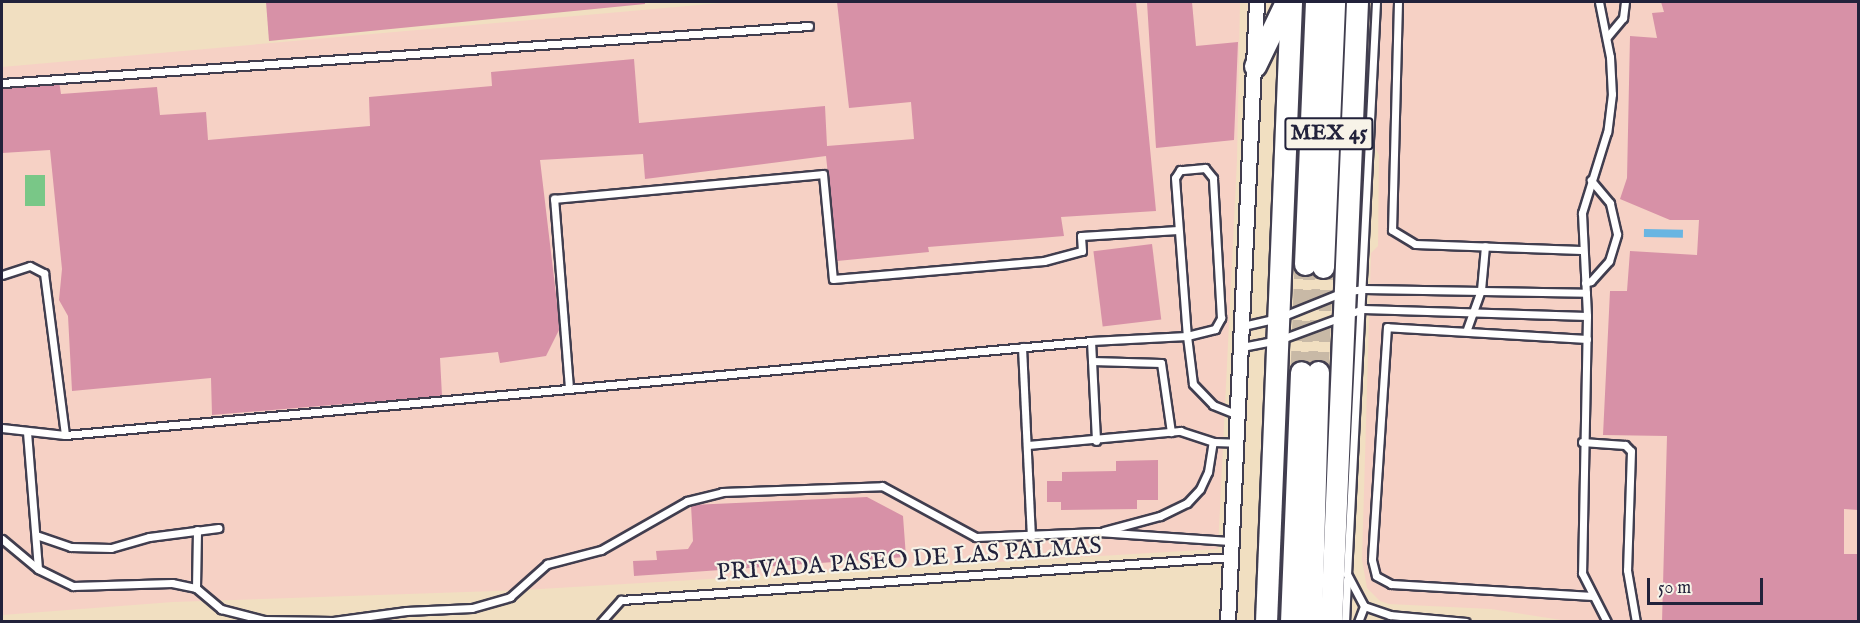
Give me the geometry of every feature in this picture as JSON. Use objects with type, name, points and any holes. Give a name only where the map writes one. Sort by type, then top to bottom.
[{"type":"main road","points":[[1256,66],[1289,2]]},
{"type":"main road","points":[[1266,621],[1281,317],[1289,2]]},
{"type":"main road","name":"MEX 45","points":[[1316,2],[1314,266],[1334,2]]},
{"type":"main road","points":[[1331,621],[1341,314],[1353,290],[1367,6]]},
{"type":"main road","points":[[1291,621],[1309,372],[1311,621]]},
{"type":"street","points":[[1228,621],[1244,326],[1257,2]]},
{"type":"lane","points":[[1398,2],[1392,230],[1404,241],[1415,244],[1581,250]]},
{"type":"lane","points":[[1599,2],[1612,69],[1611,114],[1581,213],[1581,250],[1587,316],[1582,442],[1582,573],[1607,621]]},
{"type":"lane","points":[[1607,37],[1623,18],[1625,2]]},
{"type":"lane","points":[[2,83],[809,26]]},
{"type":"lane","points":[[2,428],[65,435],[1090,340],[1186,336],[1215,329],[1221,318],[1213,178],[1205,168],[1176,173],[1186,336],[1193,384],[1213,405],[1238,416]]},
{"type":"lane","points":[[569,388],[554,199],[823,174],[833,279],[1044,261],[1082,251],[1081,236],[1178,230]]},
{"type":"lane","points":[[1585,283],[1591,281],[1609,261],[1617,234],[1610,203],[1591,180]]},
{"type":"lane","points":[[1467,329],[1481,290],[1485,246]]},
{"type":"lane","points":[[2,275],[30,266],[44,273],[65,435]]},
{"type":"lane","points":[[1345,621],[1363,309],[1353,290]]},
{"type":"lane","points":[[1244,326],[1281,317],[1353,290],[1586,293]]},
{"type":"lane","points":[[1242,347],[1279,339],[1341,314],[1363,309],[1587,316]]},
{"type":"lane","points":[[1587,339],[1467,329],[1387,327],[1373,569],[1376,576],[1391,584],[1593,596]]},
{"type":"lane","points":[[1090,340],[1096,441]]},
{"type":"lane","points":[[1022,347],[1031,537]]},
{"type":"lane","points":[[1092,361],[1161,363],[1171,432]]},
{"type":"lane","points":[[27,432],[38,569]]},
{"type":"lane","points":[[1028,445],[1096,441],[1171,432],[1192,434],[1213,442],[1237,443]]},
{"type":"lane","points":[[1098,532],[1160,516],[1187,503],[1200,489],[1208,472],[1213,442]]},
{"type":"lane","points":[[1582,442],[1625,445],[1631,451],[1627,570],[1636,621]]},
{"type":"lane","points":[[2,540],[38,569],[73,586],[172,583],[196,588],[221,609],[264,620],[333,621],[406,611],[472,608],[510,597],[547,564],[601,550],[687,501],[722,492],[882,486],[976,537],[1031,537],[1098,532],[1232,542]]},
{"type":"lane","points":[[36,535],[71,547],[111,548],[149,537],[218,528]]},
{"type":"lane","points":[[196,588],[197,530]]},
{"type":"lane","name":"PRIVADA PASEO DE LAS PALMAS","points":[[601,621],[611,606],[621,600],[1231,557]]},
{"type":"lane","points":[[1347,574],[1364,606],[1390,615],[1466,621]]},
{"type":"lane","points":[[1358,621],[1364,606]]},
{"type":"shaded area","points":[[732,2],[1240,2],[1237,160],[1218,549],[523,590],[173,602],[2,615],[2,67]]},
{"type":"shaded area","points":[[1379,2],[1858,2],[1858,621],[1568,621],[1491,609],[1389,604],[1380,601],[1367,588],[1362,560],[1371,253],[1378,246],[1379,155],[1372,142]]},
{"type":"green space","points":[[25,175],[45,175],[45,206],[25,206]]},
{"type":"water","points":[[1644,229],[1683,230],[1683,238],[1644,237]]},
{"type":"building","points":[[266,2],[645,2],[645,4],[269,41]]},
{"type":"building","points":[[837,2],[1136,2],[1156,211],[1061,217],[1064,236],[928,247],[929,252],[837,261],[826,156],[645,179],[643,154],[540,160],[560,328],[546,356],[500,363],[498,352],[440,358],[442,396],[212,415],[211,378],[72,391],[68,316],[59,300],[62,269],[50,150],[2,153],[2,86],[59,81],[61,94],[157,87],[160,115],[206,112],[208,140],[370,126],[369,97],[492,86],[491,72],[634,59],[639,123],[825,106],[827,146],[914,139],[911,102],[849,108]]},
{"type":"building","points":[[1147,2],[1192,2],[1196,46],[1238,42],[1234,140],[1156,148]]},
{"type":"building","points":[[1661,2],[1858,2],[1858,510],[1844,509],[1844,554],[1858,554],[1858,622],[1662,622],[1667,436],[1603,435],[1610,291],[1627,291],[1630,251],[1697,255],[1699,220],[1670,220],[1620,199],[1627,178],[1630,36],[1657,38],[1652,13],[1664,12]]},
{"type":"building","points":[[1152,244],[1161,319],[1103,327],[1093,251]]},
{"type":"building","points":[[1158,460],[1158,500],[1137,500],[1137,509],[1061,510],[1061,502],[1047,502],[1047,481],[1062,481],[1062,472],[1116,471],[1116,461]]},
{"type":"building","points":[[867,497],[903,516],[906,557],[634,576],[633,561],[657,560],[656,551],[688,549],[693,541],[691,505]]},
{"type":"tunnel","points":[[1301,372],[1305,264]]},
{"type":"tunnel","points":[[1318,372],[1323,267]]}]
